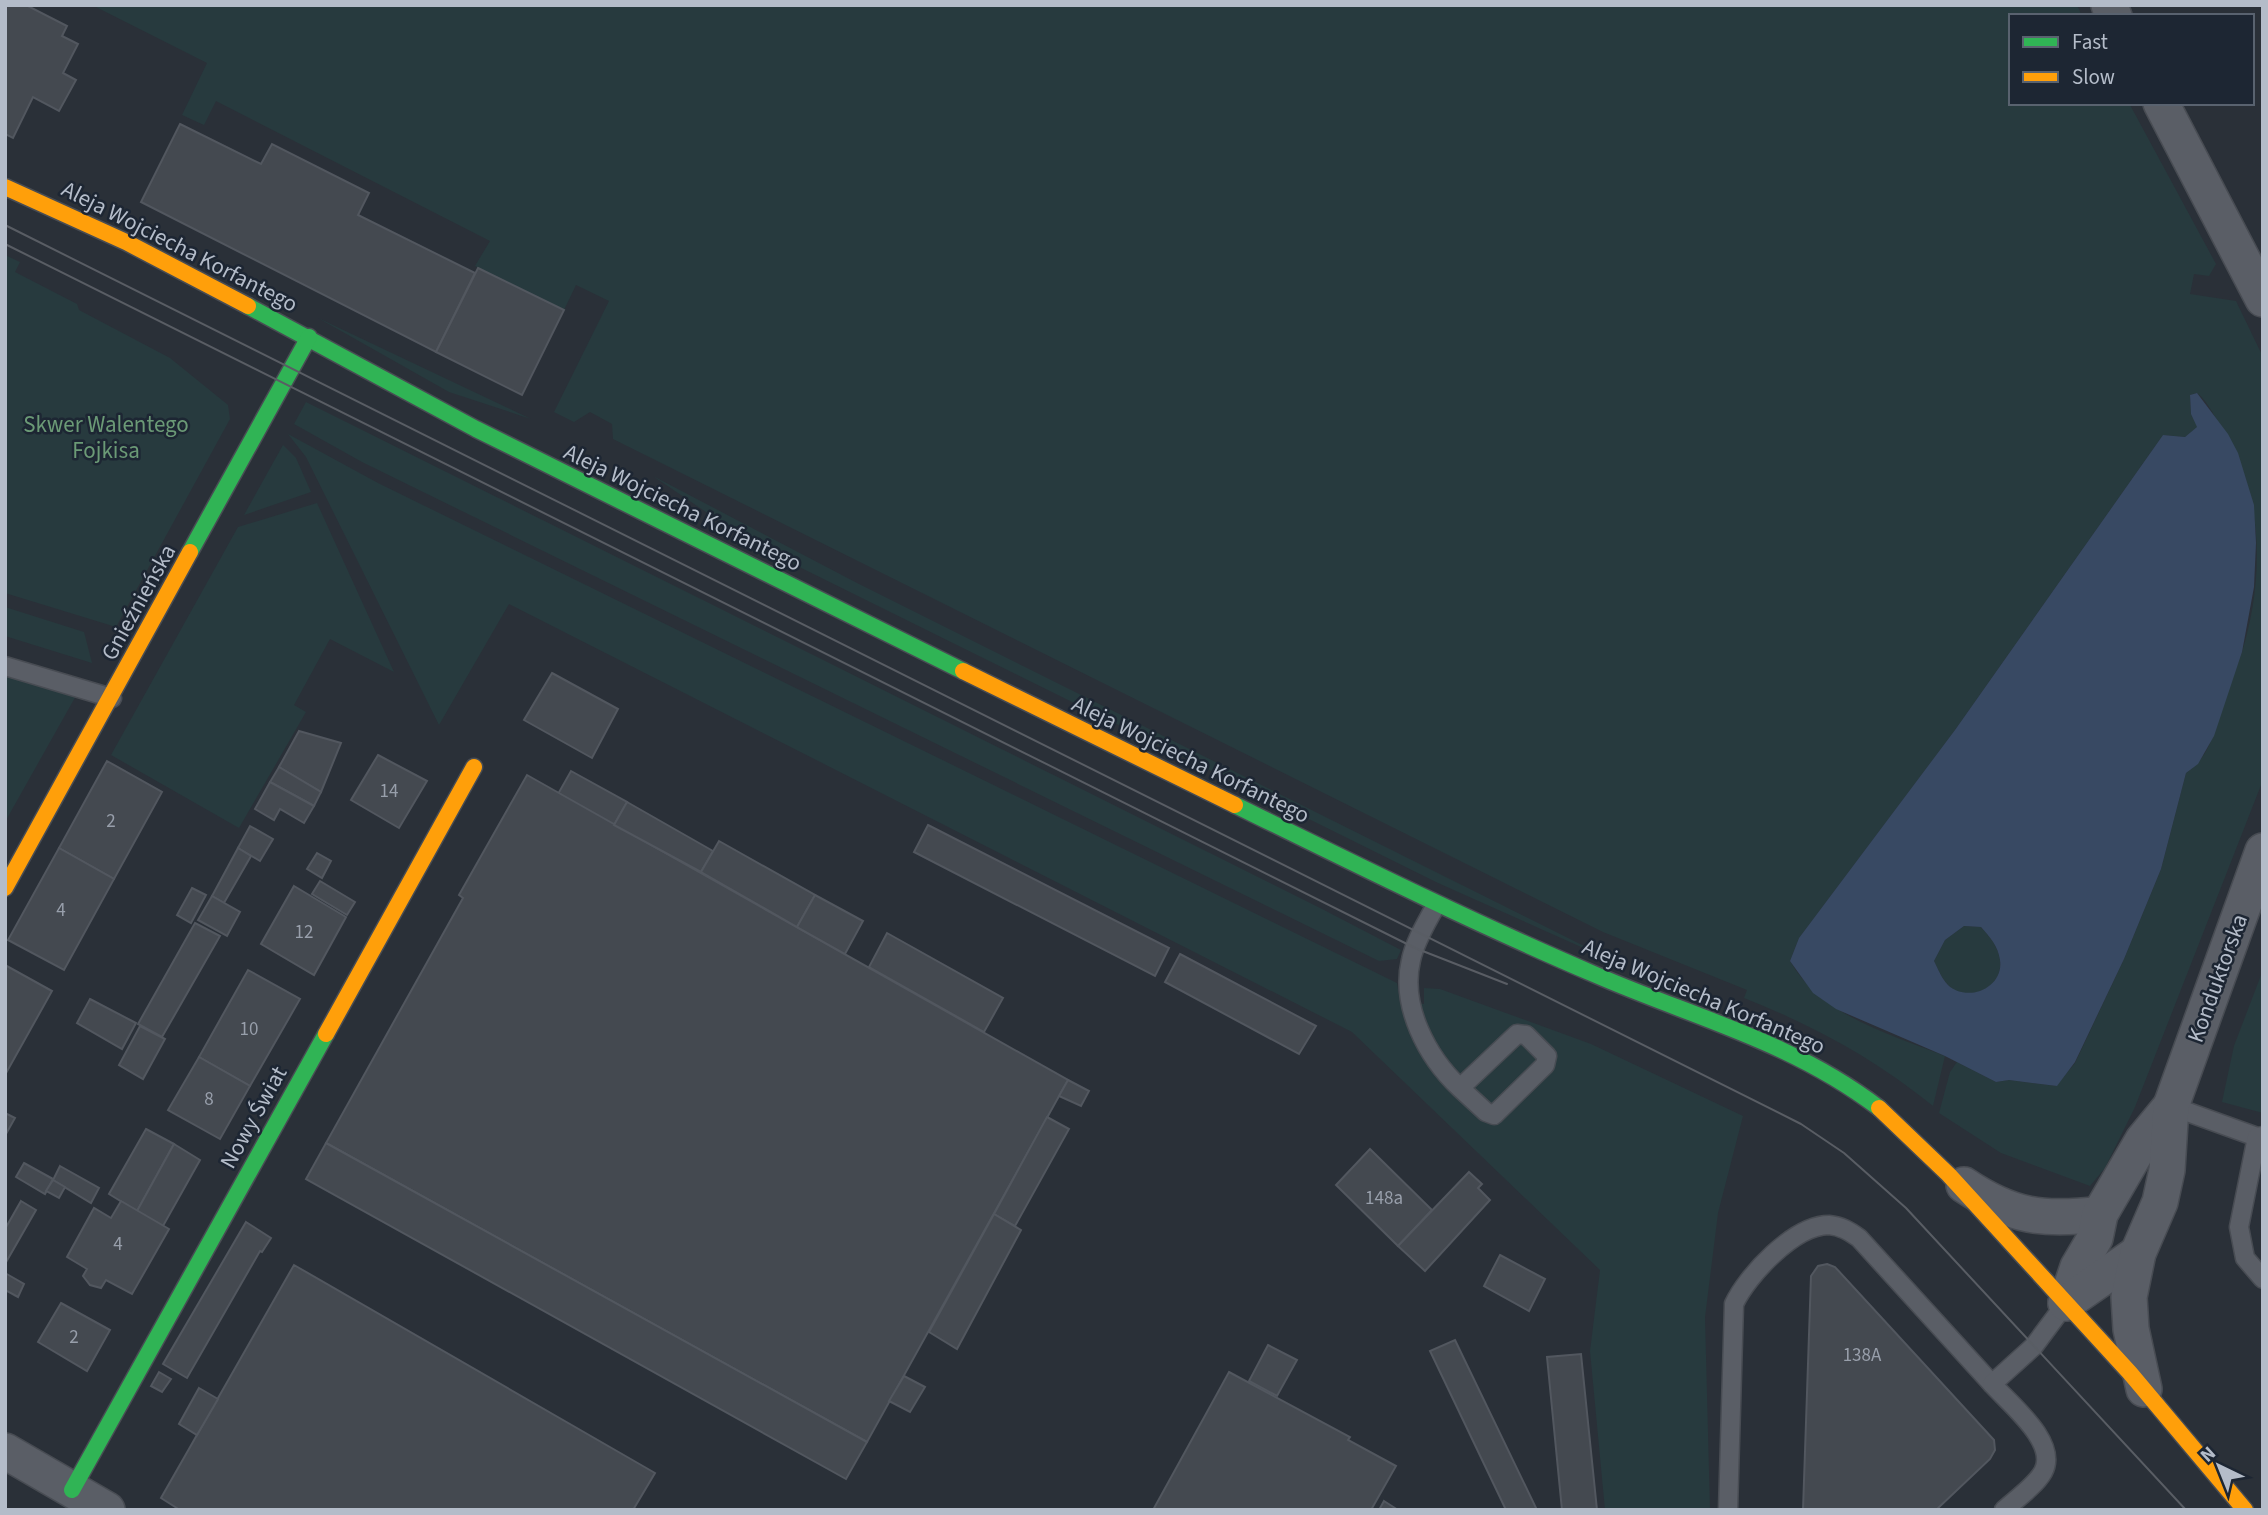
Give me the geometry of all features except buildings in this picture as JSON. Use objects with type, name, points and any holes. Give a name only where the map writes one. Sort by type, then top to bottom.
[{"type":"main road","name":"Aleja Wojciecha Korfantego","points":[[5,187],[136,247],[309,337],[445,414],[1436,905],[1600,977],[1782,1047],[1844,1081],[1891,1117],[1949,1175],[2144,1389],[2245,1510]]},
{"type":"main road","name":"Gnieźnieńska","points":[[5,888],[309,337]]},
{"type":"main road","name":"Nowy Świat","points":[[93,1503],[474,767]]},
{"type":"street","points":[[2162,105],[2263,299]]},
{"type":"street","name":"Konduktorska","points":[[2144,1389],[2131,1329],[2129,1297],[2138,1254],[2160,1202],[2168,1170],[2171,1105],[2263,851]]},
{"type":"street","name":"Konduktorska","points":[[2066,1303],[2078,1267],[2095,1238],[2100,1214],[2143,1140],[2171,1105]]},
{"type":"street","points":[[1949,1175],[1995,1205],[2035,1216],[2065,1218],[2100,1214]]},
{"type":"street","points":[[2066,1303],[2138,1254]]},
{"type":"street","points":[[5,1451],[93,1503]]},
{"type":"lane","points":[[5,666],[112,698]]},
{"type":"lane","points":[[1436,905],[1412,956],[1409,995],[1423,1041],[1460,1088],[1486,1112],[1494,1115],[1545,1065],[1547,1056],[1526,1035],[1517,1034],[1460,1088]]},
{"type":"lane","points":[[2171,1105],[2260,1137],[2239,1227],[2245,1258],[2263,1279]]},
{"type":"lane","points":[[1728,1510],[1734,1304],[1743,1285],[1782,1247],[1804,1232],[1826,1225],[1845,1228],[1859,1238],[2045,1443],[2048,1458],[2042,1474],[2004,1510]]},
{"type":"lane","points":[[1992,1384],[2034,1346],[2066,1303]]},
{"type":"green space","points":[[92,5],[2077,5],[2081,14],[2009,14],[2009,105],[2130,105],[2216,264],[2209,276],[2194,274],[2190,294],[2236,301],[2263,357],[2263,780],[2135,1107],[2105,1168],[2090,1186],[2001,1153],[1939,1113],[1950,1072],[1957,1062],[1996,1082],[2009,1080],[2056,1086],[2075,1063],[2124,959],[2161,869],[2186,773],[2202,758],[2215,731],[2249,628],[2257,570],[2256,541],[2247,484],[2237,458],[2209,406],[2197,393],[2190,395],[2191,414],[2198,427],[2185,437],[2163,435],[1955,730],[1799,938],[1790,961],[1803,980],[1838,1009],[1880,1031],[1945,1056],[1933,1106],[1843,1044],[1744,998],[1747,990],[1603,932],[613,439],[612,424],[590,412],[574,422],[554,412],[609,301],[576,285],[564,310],[475,266],[490,241],[216,101],[204,125],[182,115],[207,63]]},
{"type":"green space","name":"Skwer Walentego Fojkisa","points":[[5,255],[20,262],[15,272],[77,304],[79,310],[170,358],[228,405],[230,419],[116,627],[5,593]]},
{"type":"green space","points":[[318,318],[531,419],[449,392]]},
{"type":"green space","points":[[306,402],[1324,910],[1401,950],[1397,959],[1379,961],[362,462],[294,424]]},
{"type":"green space","points":[[288,434],[378,483],[1397,983],[1400,1002],[1424,1004],[1424,988],[1440,989],[1591,1044],[1743,1116],[1718,1213],[1705,1317],[1710,1510],[1605,1510],[1590,1351],[1600,1270],[1352,1032],[509,604],[439,725],[306,457]]},
{"type":"green space","points":[[283,445],[296,458],[311,492],[244,515]]},
{"type":"green space","points":[[653,476],[859,584],[1626,967],[1438,883],[753,544]]},
{"type":"green space","points":[[317,503],[394,672],[330,639],[294,705],[306,712],[239,828],[111,755],[238,527]]},
{"type":"green space","points":[[5,607],[84,632],[92,663],[5,636]]},
{"type":"green space","points":[[5,672],[77,694],[5,822]]},
{"type":"green space","points":[[1964,926],[1981,927],[1995,946],[2000,960],[2000,970],[1996,978],[1983,990],[1974,993],[1956,991],[1948,985],[1934,961],[1945,940]]},
{"type":"green space","points":[[2263,970],[2263,1113],[2222,1102],[2234,1046]]},
{"type":"water","points":[[2197,393],[2228,434],[2238,453],[2254,505],[2254,587],[2242,652],[2214,736],[2198,764],[2186,773],[2161,869],[2124,959],[2075,1062],[2057,1086],[2009,1080],[1996,1082],[1945,1056],[1836,1009],[1813,993],[1790,961],[1799,938],[1955,730],[2163,435],[2185,437],[2197,427],[2191,414],[2190,395]],"holes":[[[1964,926],[1981,927],[1997,950],[2000,970],[1996,978],[1983,990],[1965,993],[1946,983],[1934,961],[1945,940]]]},
{"type":"tram line","points":[[5,225],[1801,1124],[1844,1153],[1906,1208],[2186,1510]]},
{"type":"tram line","points":[[5,244],[1415,948],[1507,984]]},
{"type":"traffic: fast","points":[[248,306],[476,429],[963,671]]},
{"type":"traffic: fast","points":[[190,552],[309,337]]},
{"type":"traffic: fast","points":[[1235,805],[1550,955],[1777,1048],[1812,1065],[1879,1108]]},
{"type":"traffic: fast","points":[[72,1490],[326,1034]]},
{"type":"traffic: slow","points":[[5,187],[126,242],[248,306]]},
{"type":"traffic: slow","points":[[5,888],[190,552]]},
{"type":"traffic: slow","points":[[963,671],[1235,805]]},
{"type":"traffic: slow","points":[[326,1034],[474,767]]},
{"type":"traffic: slow","points":[[1879,1108],[1949,1175],[2130,1373],[2245,1510]]}]
